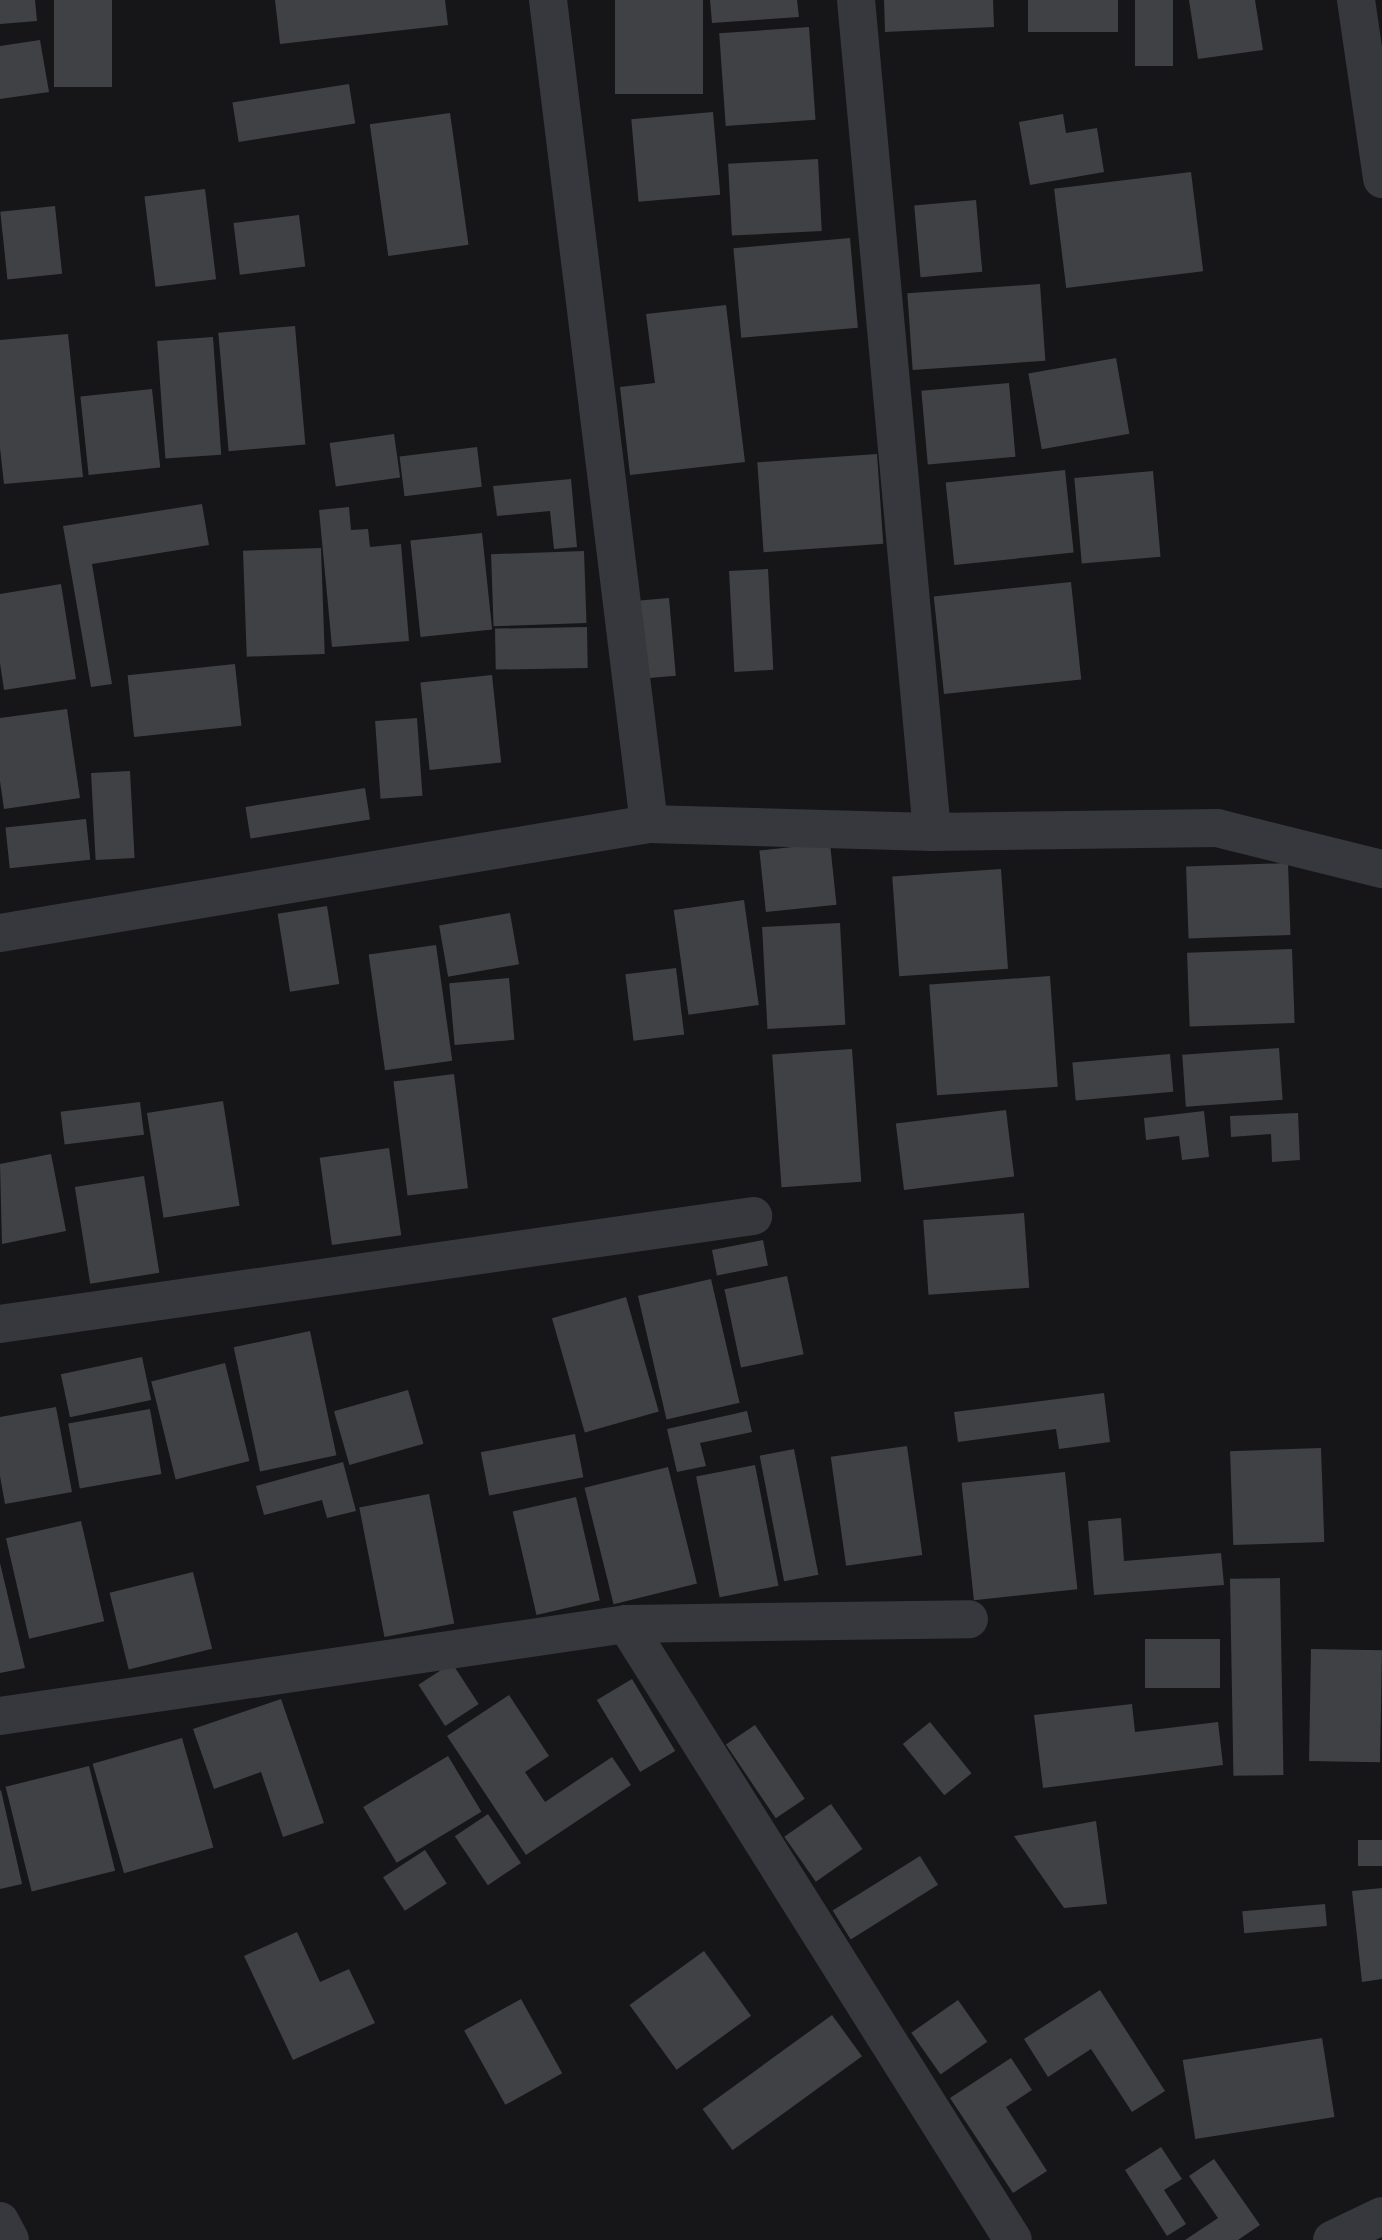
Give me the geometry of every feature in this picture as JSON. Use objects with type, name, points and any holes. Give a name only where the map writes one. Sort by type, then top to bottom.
[{"type":"street","points":[[548,0],[649,824]]},
{"type":"street","points":[[856,0],[932,832]]},
{"type":"street","points":[[1356,0],[1374,56],[1382,179]]},
{"type":"street","points":[[0,933],[649,824],[932,832],[1217,828],[1382,869]]},
{"type":"street","points":[[0,1324],[753,1216]]},
{"type":"street","points":[[0,1716],[626,1624],[970,1619]]},
{"type":"street","points":[[626,1624],[1013,2240]]},
{"type":"street","points":[[1332,2240],[1382,2216]]},
{"type":"street","points":[[0,2221],[10,2240]]},
{"type":"building","points":[[0,0],[35,0],[37,21],[0,24]]},
{"type":"building","points":[[54,0],[112,0],[112,87],[54,87]]},
{"type":"building","points":[[275,0],[445,0],[448,25],[280,44]]},
{"type":"building","points":[[615,0],[703,0],[703,94],[615,94]]},
{"type":"building","points":[[710,0],[797,0],[799,17],[712,23]]},
{"type":"building","points":[[884,0],[993,0],[994,27],[885,32]]},
{"type":"building","points":[[1028,0],[1118,0],[1118,32],[1028,32]]},
{"type":"building","points":[[1135,0],[1173,0],[1173,66],[1135,66]]},
{"type":"building","points":[[1189,0],[1255,0],[1263,50],[1198,59]]},
{"type":"building","points":[[809,27],[815,120],[726,126],[719,33]]},
{"type":"building","points":[[40,40],[49,92],[0,99],[0,46]]},
{"type":"building","points":[[349,84],[355,124],[239,142],[232,102]]},
{"type":"building","points":[[713,112],[720,195],[639,202],[631,119]]},
{"type":"building","points":[[450,113],[469,245],[388,256],[370,124]]},
{"type":"building","points":[[1063,114],[1066,133],[1097,128],[1104,172],[1030,185],[1019,122]]},
{"type":"building","points":[[818,159],[822,231],[732,236],[728,164]]},
{"type":"building","points":[[1191,172],[1203,271],[1066,288],[1054,189]]},
{"type":"building","points":[[205,189],[216,279],[156,287],[144,196]]},
{"type":"building","points":[[976,200],[982,272],[921,277],[914,205]]},
{"type":"building","points":[[55,206],[62,274],[7,279],[0,212]]},
{"type":"building","points":[[299,215],[305,267],[240,275],[233,223]]},
{"type":"building","points":[[850,238],[858,328],[741,338],[733,248]]},
{"type":"building","points":[[1040,284],[1045,361],[913,370],[907,293]]},
{"type":"building","points":[[726,305],[745,462],[630,475],[620,387],[655,383],[646,314]]},
{"type":"building","points":[[295,326],[305,445],[229,451],[218,333]]},
{"type":"building","points":[[68,334],[83,477],[4,484],[0,448],[0,340]]},
{"type":"building","points":[[213,337],[221,455],[165,459],[157,341]]},
{"type":"building","points":[[1116,358],[1129,434],[1042,449],[1028,373]]},
{"type":"building","points":[[1009,383],[1015,457],[928,464],[921,391]]},
{"type":"building","points":[[152,389],[160,468],[89,475],[80,397]]},
{"type":"building","points":[[394,434],[400,478],[336,487],[330,443]]},
{"type":"building","points":[[477,447],[482,487],[404,496],[400,457]]},
{"type":"building","points":[[877,454],[883,544],[764,552],[757,462]]},
{"type":"building","points":[[1065,470],[1074,553],[954,565],[946,483]]},
{"type":"building","points":[[1153,471],[1160,557],[1082,564],[1074,478]]},
{"type":"building","points":[[571,479],[577,547],[554,549],[550,511],[497,516],[493,486]]},
{"type":"building","points":[[202,504],[209,545],[92,564],[112,684],[91,687],[63,526]]},
{"type":"building","points":[[349,507],[351,530],[368,529],[370,547],[401,544],[409,641],[332,647],[319,510]]},
{"type":"building","points":[[482,533],[492,629],[421,637],[410,541]]},
{"type":"building","points":[[321,548],[325,654],[247,657],[243,551]]},
{"type":"building","points":[[584,551],[587,623],[494,626],[491,554]]},
{"type":"building","points":[[768,569],[773,670],[734,672],[729,571]]},
{"type":"building","points":[[1071,582],[1081,679],[944,694],[934,596]]},
{"type":"building","points":[[61,584],[76,679],[4,690],[0,663],[0,594]]},
{"type":"building","points":[[669,598],[676,676],[638,679],[631,601]]},
{"type":"building","points":[[587,627],[588,668],[496,670],[495,629]]},
{"type":"building","points":[[235,664],[241,726],[134,737],[128,675]]},
{"type":"building","points":[[492,675],[501,763],[430,770],[420,683]]},
{"type":"building","points":[[67,709],[80,798],[4,809],[0,781],[0,718]]},
{"type":"building","points":[[417,718],[422,796],[381,799],[375,721]]},
{"type":"building","points":[[130,771],[135,858],[96,860],[91,773]]},
{"type":"building","points":[[365,788],[370,820],[250,839],[245,807]]},
{"type":"building","points":[[86,819],[90,860],[10,868],[5,827]]},
{"type":"building","points":[[830,843],[836,905],[766,912],[759,850]]},
{"type":"building","points":[[1288,863],[1291,935],[1189,939],[1186,867]]},
{"type":"building","points":[[1001,869],[1008,969],[899,976],[892,877]]},
{"type":"building","points":[[744,900],[759,1005],[688,1015],[674,910]]},
{"type":"building","points":[[327,906],[339,984],[290,992],[278,914]]},
{"type":"building","points":[[510,913],[519,964],[448,977],[439,926]]},
{"type":"building","points":[[840,923],[845,1025],[767,1029],[762,927]]},
{"type":"building","points":[[436,945],[452,1061],[385,1070],[369,954]]},
{"type":"building","points":[[1292,949],[1295,1023],[1190,1027],[1187,953]]},
{"type":"building","points":[[676,968],[684,1035],[634,1041],[625,974]]},
{"type":"building","points":[[1050,976],[1058,1087],[937,1095],[929,984]]},
{"type":"building","points":[[509,978],[514,1040],[455,1045],[449,983]]},
{"type":"building","points":[[1279,1048],[1283,1100],[1186,1107],[1182,1055]]},
{"type":"building","points":[[852,1049],[861,1182],[781,1187],[772,1055]]},
{"type":"building","points":[[1170,1054],[1173,1092],[1076,1100],[1072,1063]]},
{"type":"building","points":[[454,1074],[468,1188],[407,1196],[393,1081]]},
{"type":"building","points":[[223,1101],[240,1206],[164,1218],[147,1113]]},
{"type":"building","points":[[140,1102],[144,1135],[65,1145],[61,1112]]},
{"type":"building","points":[[1006,1110],[1014,1177],[904,1190],[896,1124]]},
{"type":"building","points":[[1204,1111],[1209,1157],[1182,1160],[1179,1136],[1146,1140],[1144,1118]]},
{"type":"building","points":[[1298,1113],[1300,1160],[1272,1162],[1271,1134],[1231,1137],[1230,1116]]},
{"type":"building","points":[[389,1148],[401,1235],[332,1245],[320,1158]]},
{"type":"building","points":[[51,1154],[66,1231],[2,1244],[0,1164]]},
{"type":"building","points":[[144,1176],[159,1273],[90,1284],[75,1187]]},
{"type":"building","points":[[1024,1213],[1029,1288],[928,1295],[923,1220]]},
{"type":"building","points":[[763,1240],[768,1266],[717,1275],[712,1250]]},
{"type":"building","points":[[787,1276],[804,1354],[741,1368],[724,1289]]},
{"type":"building","points":[[711,1279],[740,1403],[666,1420],[638,1296]]},
{"type":"building","points":[[626,1297],[659,1411],[585,1433],[552,1318]]},
{"type":"building","points":[[310,1331],[336,1455],[260,1471],[234,1347]]},
{"type":"building","points":[[142,1357],[151,1400],[70,1417],[61,1374]]},
{"type":"building","points":[[225,1363],[249,1461],[176,1479],[151,1381]]},
{"type":"building","points":[[408,1390],[423,1444],[349,1465],[334,1411]]},
{"type":"building","points":[[1104,1393],[1110,1442],[1059,1449],[1056,1429],[958,1442],[954,1412]]},
{"type":"building","points":[[56,1407],[72,1492],[5,1504],[0,1476],[0,1417]]},
{"type":"building","points":[[150,1409],[161,1474],[80,1488],[68,1423]]},
{"type":"building","points":[[747,1411],[752,1432],[700,1443],[706,1466],[677,1472],[667,1429]]},
{"type":"building","points":[[575,1434],[583,1477],[489,1496],[481,1452]]},
{"type":"building","points":[[907,1446],[922,1555],[846,1566],[831,1457]]},
{"type":"building","points":[[1321,1448],[1324,1542],[1233,1545],[1230,1451]]},
{"type":"building","points":[[794,1449],[818,1575],[784,1581],[760,1456]]},
{"type":"building","points":[[343,1462],[356,1511],[327,1518],[322,1500],[264,1515],[256,1486]]},
{"type":"building","points":[[755,1465],[778,1586],[720,1597],[696,1476]]},
{"type":"building","points":[[668,1467],[697,1583],[614,1604],[585,1488]]},
{"type":"building","points":[[1065,1472],[1077,1589],[974,1600],[962,1483]]},
{"type":"building","points":[[429,1494],[454,1624],[384,1637],[359,1508]]},
{"type":"building","points":[[576,1497],[600,1600],[537,1615],[513,1512]]},
{"type":"building","points":[[1121,1518],[1124,1561],[1221,1553],[1224,1585],[1094,1595],[1088,1521]]},
{"type":"building","points":[[81,1521],[104,1621],[29,1639],[6,1538]]},
{"type":"building","points":[[0,1563],[25,1668],[0,1673]]},
{"type":"building","points":[[193,1572],[212,1649],[129,1669],[110,1593]]},
{"type":"building","points":[[1280,1578],[1283,1775],[1233,1776],[1230,1579]]},
{"type":"building","points":[[1145,1639],[1220,1639],[1220,1688],[1145,1688]]},
{"type":"building","points":[[1311,1649],[1382,1650],[1380,1762],[1309,1761]]},
{"type":"building","points":[[452,1663],[479,1704],[445,1726],[418,1685]]},
{"type":"building","points":[[632,1679],[675,1751],[640,1772],[597,1700]]},
{"type":"building","points":[[509,1695],[549,1756],[525,1772],[545,1802],[612,1757],[631,1785],[526,1855],[447,1736]]},
{"type":"building","points":[[281,1699],[324,1823],[283,1837],[261,1772],[214,1789],[193,1729]]},
{"type":"building","points":[[1132,1704],[1135,1732],[1218,1722],[1223,1765],[1043,1788],[1034,1715]]},
{"type":"building","points":[[930,1722],[972,1773],[944,1795],[903,1744]]},
{"type":"building","points":[[755,1725],[805,1799],[776,1818],[726,1745]]},
{"type":"building","points":[[182,1738],[213,1848],[124,1873],[93,1764]]},
{"type":"building","points":[[448,1756],[481,1812],[397,1863],[363,1807]]},
{"type":"building","points":[[89,1766],[115,1871],[32,1892],[6,1787]]},
{"type":"building","points":[[0,1791],[22,1884],[0,1889]]},
{"type":"building","points":[[831,1804],[863,1849],[816,1882],[784,1837]]},
{"type":"building","points":[[488,1814],[521,1863],[488,1885],[455,1836]]},
{"type":"building","points":[[1096,1821],[1107,1904],[1064,1908],[1014,1836]]},
{"type":"building","points":[[1358,1840],[1382,1840],[1382,1866],[1358,1866]]},
{"type":"building","points":[[425,1850],[447,1884],[405,1911],[383,1877]]},
{"type":"building","points":[[920,1856],[938,1885],[851,1939],[833,1911]]},
{"type":"building","points":[[1382,1888],[1382,1979],[1362,1982],[1352,1891]]},
{"type":"building","points":[[1325,1904],[1327,1926],[1244,1933],[1242,1911]]},
{"type":"building","points":[[297,1932],[320,1982],[349,1969],[375,2023],[293,2060],[244,1956]]},
{"type":"building","points":[[704,1951],[751,2016],[677,2070],[630,2005]]},
{"type":"building","points":[[1100,1990],[1165,2091],[1132,2112],[1091,2049],[1048,2077],[1024,2039]]},
{"type":"building","points":[[521,1999],[562,2073],[505,2105],[464,2031]]},
{"type":"building","points":[[958,2000],[987,2042],[941,2074],[911,2033]]},
{"type":"building","points":[[832,2015],[862,2056],[733,2150],[703,2109]]},
{"type":"building","points":[[1322,2038],[1335,2117],[1195,2139],[1183,2060]]},
{"type":"building","points":[[1011,2058],[1032,2090],[1006,2107],[1047,2171],[1013,2193],[950,2098]]},
{"type":"building","points":[[1161,2147],[1182,2179],[1164,2190],[1186,2224],[1167,2236],[1125,2170]]},
{"type":"building","points":[[1214,2159],[1260,2225],[1238,2240],[1185,2240],[1218,2218],[1189,2176]]}]
